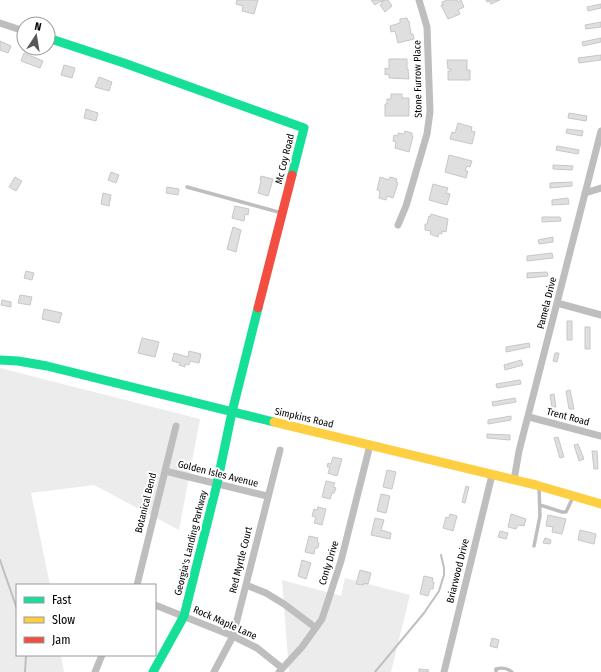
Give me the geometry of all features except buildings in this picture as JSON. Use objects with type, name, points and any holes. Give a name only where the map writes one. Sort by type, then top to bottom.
[{"type":"street","name":"Stone Furrow Place","points":[[398,225],[406,206],[427,134],[430,112],[427,28],[418,0]]},
{"type":"street","points":[[0,23],[16,28]]},
{"type":"street","name":"Mc Coy Road","points":[[56,41],[124,63],[304,128],[232,412]]},
{"type":"street","name":"Pamela Drive","points":[[514,480],[519,451],[529,417],[601,131]]},
{"type":"street","points":[[586,193],[601,188]]},
{"type":"street","points":[[557,303],[601,315]]},
{"type":"street","name":"Simpkins Road","points":[[0,360],[18,361],[47,366],[539,486],[601,504]]},
{"type":"street","name":"Georgia's Landing Parkway","points":[[153,672],[184,616],[232,412]]},
{"type":"street","name":"Trent Road","points":[[529,417],[601,436]]},
{"type":"street","name":"Botanical Bend","points":[[137,584],[176,426]]},
{"type":"street","name":"Conly Drive","points":[[281,670],[302,647],[322,619],[341,561],[370,445]]},
{"type":"street","name":"Red Myrtle Court","points":[[214,672],[233,636],[267,496],[280,450]]},
{"type":"street","name":"Golden Isles Avenue","points":[[165,471],[267,496]]},
{"type":"street","name":"Briarwood Drive","points":[[444,672],[492,475]]},
{"type":"street","points":[[246,585],[272,597],[316,628]]},
{"type":"street","name":"Rock Maple Lane","points":[[156,605],[233,636],[257,648],[281,670]]},
{"type":"street","points":[[96,672],[102,656]]},
{"type":"lane","points":[[188,187],[283,213]]},
{"type":"lane","points":[[534,546],[538,532],[540,505],[539,486]]},
{"type":"lane","points":[[540,505],[566,512],[573,496]]},
{"type":"lane","points":[[496,672],[496,669],[501,667],[512,672]]},
{"type":"shaded area","points":[[0,368],[200,419],[179,530],[94,485],[31,493],[50,584],[16,584],[16,656],[61,656],[64,672],[0,672]]},
{"type":"shaded area","points":[[345,578],[410,595],[391,672],[289,672],[282,580],[341,596]]},
{"type":"waterway","points":[[375,672],[424,613],[439,591],[444,575],[441,555]]},
{"type":"waterway","points":[[0,560],[16,606]]},
{"type":"waterway","points":[[25,672],[26,656]]},
{"type":"traffic: fast","points":[[56,41],[124,63],[304,128],[292,175]]},
{"type":"traffic: fast","points":[[153,672],[184,616],[217,484],[232,412],[258,308]]},
{"type":"traffic: fast","points":[[0,360],[18,361],[47,366],[274,422]]},
{"type":"traffic: slow","points":[[274,422],[536,485],[601,504]]},
{"type":"traffic: jam","points":[[258,308],[292,175]]}]
